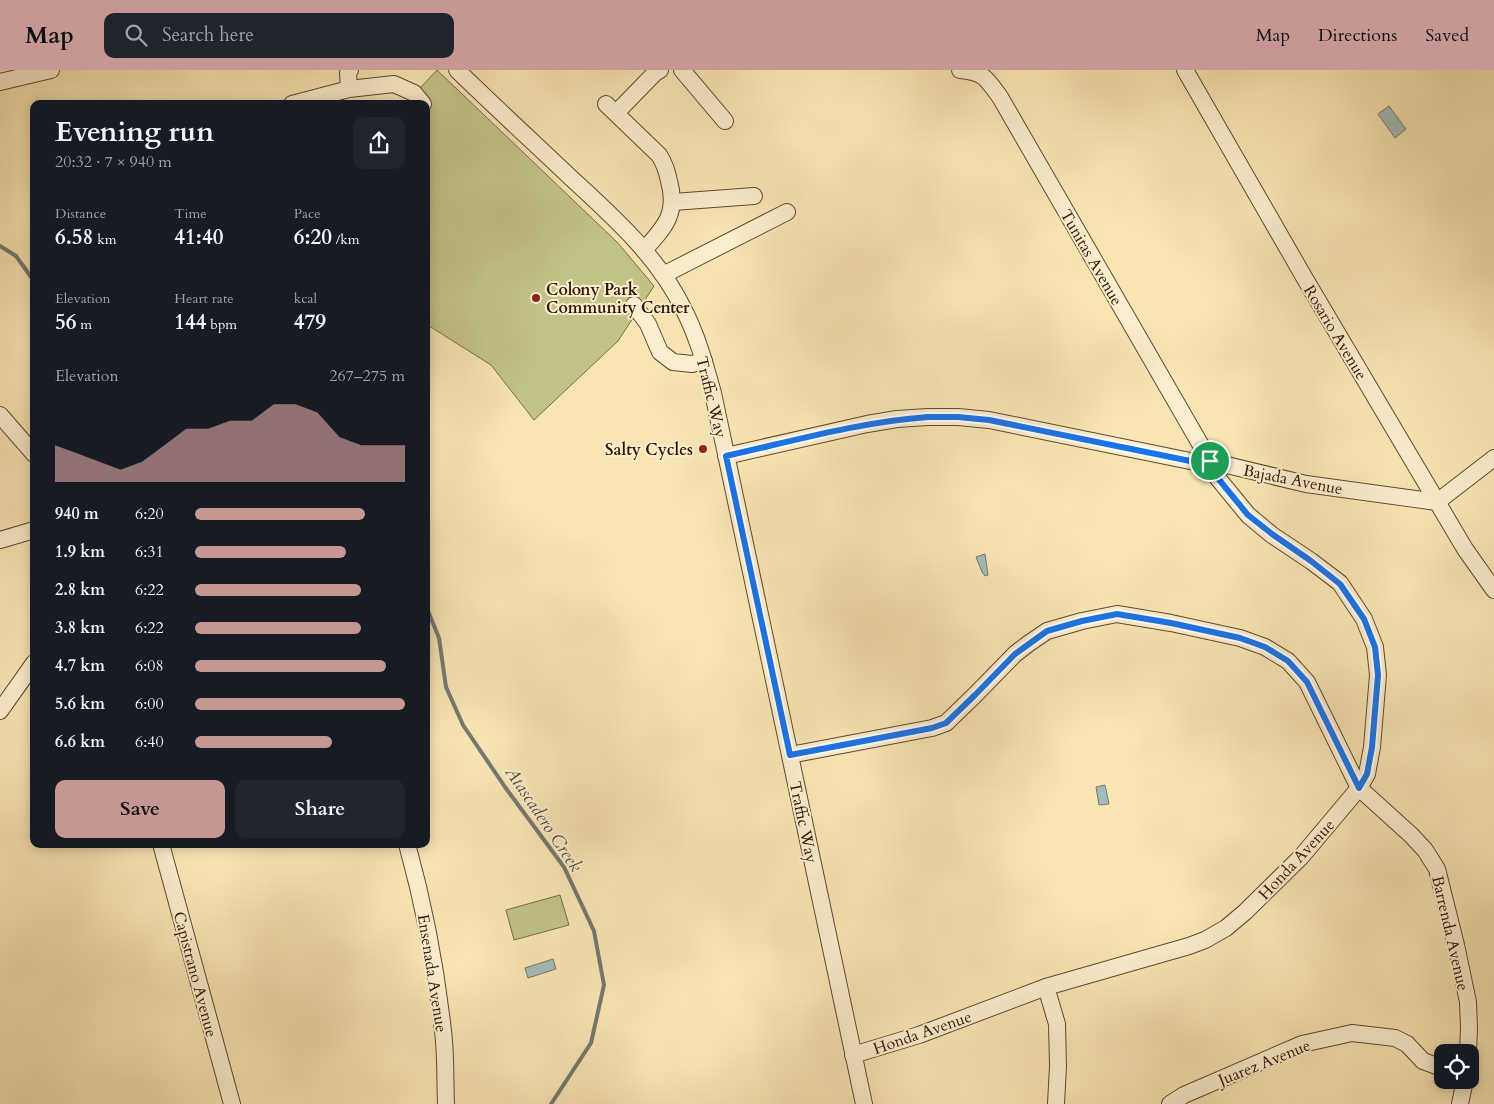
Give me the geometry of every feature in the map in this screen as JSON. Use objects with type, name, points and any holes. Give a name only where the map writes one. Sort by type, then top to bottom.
[{"type":"street","points":[[0,82],[51,70]]},
{"type":"street","points":[[349,89],[348,73],[350,70]]},
{"type":"street","name":"Traffic Way","points":[[457,70],[610,215],[644,250],[663,275],[683,307],[704,361],[726,456],[852,1055],[864,1104]]},
{"type":"street","points":[[644,250],[661,231],[672,211],[673,202],[665,164],[659,155],[611,109],[655,72],[660,70]]},
{"type":"street","points":[[682,70],[725,121]]},
{"type":"street","name":"Tunitas Avenue","points":[[960,70],[972,71],[986,77],[1000,96],[1210,461]]},
{"type":"street","name":"Rosario Avenue","points":[[1185,70],[1304,277],[1437,502],[1465,549],[1494,590]]},
{"type":"street","points":[[307,100],[349,89],[394,84],[414,93],[420,100]]},
{"type":"street","points":[[673,202],[754,196]]},
{"type":"street","points":[[663,275],[787,212]]},
{"type":"street","points":[[634,305],[648,324],[660,352],[673,362],[692,364],[704,361]]},
{"type":"street","points":[[0,415],[30,449]]},
{"type":"street","name":"Bajada Avenue","points":[[726,456],[867,424],[897,419],[958,417],[989,420],[1195,462],[1210,461],[1306,484],[1437,502]]},
{"type":"street","points":[[1437,502],[1494,458]]},
{"type":"street","name":"Honda Avenue","points":[[852,1055],[919,1035],[1046,987],[1189,946],[1226,928],[1301,857],[1359,788],[1367,774],[1372,747],[1378,675],[1375,647],[1364,619],[1340,584],[1248,515],[1216,476],[1210,461]]},
{"type":"street","points":[[0,540],[30,531]]},
{"type":"street","name":"Barrenda Avenue","points":[[790,755],[932,728],[946,723],[1015,654],[1047,631],[1082,621],[1117,614],[1171,623],[1240,638],[1265,647],[1288,661],[1307,682],[1359,788],[1426,850],[1437,869],[1468,1002],[1468,1044]]},
{"type":"street","points":[[0,711],[30,670]]},
{"type":"street","name":"Capistrano Avenue","points":[[162,848],[232,1104]]},
{"type":"street","name":"Ensenada Avenue","points":[[408,848],[419,886],[434,966],[443,1033],[446,1104]]},
{"type":"street","points":[[1046,987],[1057,1024],[1058,1066],[1056,1104]]},
{"type":"street","name":"Juarez Avenue","points":[[1170,1104],[1184,1095],[1302,1044],[1352,1033],[1395,1038],[1407,1044],[1423,1061],[1434,1065]]},
{"type":"street","points":[[1460,1104],[1463,1089]]},
{"type":"green space","name":"Colony Park Community Center","points":[[437,70],[618,243],[654,286],[618,341],[534,420],[491,365],[430,327],[430,100],[409,100]]},
{"type":"green space","points":[[560,895],[569,925],[514,940],[506,910]]},
{"type":"water","points":[[1389,106],[1406,129],[1395,138],[1378,114]]},
{"type":"water","points":[[985,554],[988,575],[985,576],[976,557]]},
{"type":"water","points":[[1105,785],[1109,804],[1099,805],[1096,787]]},
{"type":"water","points":[[553,959],[556,969],[528,978],[525,968]]},
{"type":"waterway","name":"Atascadero Creek","points":[[0,246],[16,256],[30,275]]},
{"type":"waterway","name":"Atascadero Creek","points":[[430,616],[439,638],[446,687],[463,725],[505,787],[564,867],[594,931],[604,985],[591,1043],[551,1104]]},
{"type":"place","name":"Colony Park Community Center","points":[[536,298]]},
{"type":"place","name":"Salty Cycles","points":[[703,449]]},
{"type":"route","points":[[958,417],[989,420],[1195,462],[1210,461],[1216,476],[1248,515],[1340,584],[1364,619],[1375,647],[1378,675],[1372,747],[1367,774],[1359,788],[1307,682],[1288,661],[1265,647],[1240,638],[1171,623],[1117,614],[1047,631],[1015,654],[946,723],[932,728],[790,755],[726,456],[867,424],[897,419],[958,417]]}]
